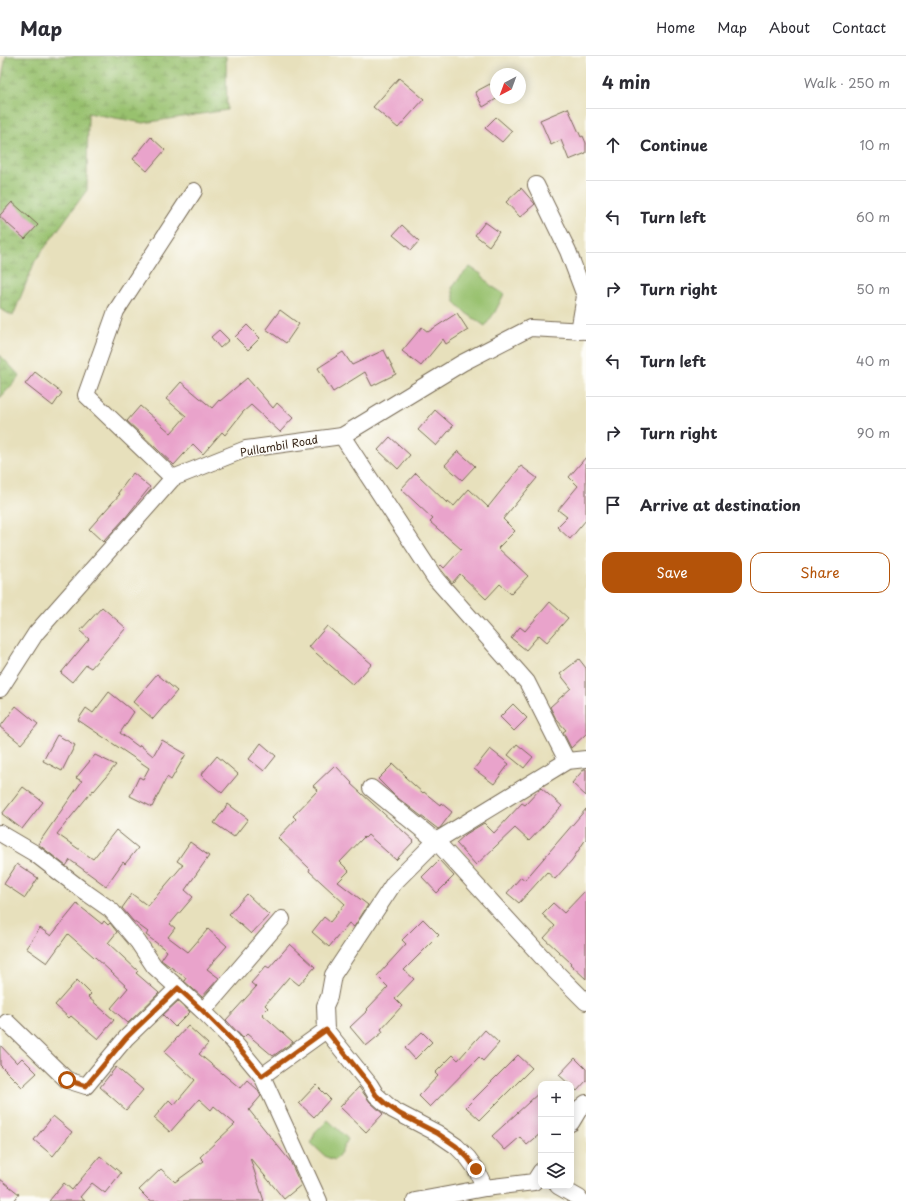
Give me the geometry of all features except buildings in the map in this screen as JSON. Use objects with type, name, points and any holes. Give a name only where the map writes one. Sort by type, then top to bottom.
[{"type":"street","points":[[536,185],[568,251],[585,296],[582,331]]},
{"type":"street","points":[[173,478],[86,394],[116,311],[194,191]]},
{"type":"street","name":"Pullambil Road","points":[[0,689],[36,634],[173,478],[246,449],[342,436],[462,363],[530,328],[582,331]]},
{"type":"street","points":[[342,436],[435,578],[527,682],[566,761]]},
{"type":"street","points":[[485,1188],[476,1169],[456,1146],[437,1133],[393,1110],[376,1095],[370,1085],[326,1030],[326,1006],[333,975],[394,883],[436,841],[566,761],[586,759]]},
{"type":"street","points":[[371,788],[436,841],[552,968],[586,1002]]},
{"type":"street","points":[[0,833],[34,853],[111,910],[138,942],[154,966],[233,1041],[262,1076],[319,1201]]},
{"type":"street","points":[[203,1011],[282,919]]},
{"type":"street","points":[[7,1022],[67,1080],[86,1086],[126,1038],[178,988]]},
{"type":"street","points":[[262,1076],[326,1030]]},
{"type":"street","points":[[574,1118],[580,1108],[586,1103]]},
{"type":"street","points":[[415,1201],[538,1178]]},
{"type":"street","points":[[563,1189],[581,1201]]},
{"type":"green space","points":[[6,56],[226,56],[227,110],[143,123],[88,113],[87,190],[35,261],[13,316],[0,309],[0,88]]},
{"type":"green space","points":[[470,267],[481,274],[490,285],[504,294],[495,312],[485,326],[466,313],[455,302],[452,288]]},
{"type":"green space","points":[[0,355],[20,376],[0,398]]},
{"type":"green space","points":[[328,1120],[348,1139],[335,1160],[326,1157],[311,1143],[315,1133]]},
{"type":"route","points":[[67,1080],[86,1086],[126,1038],[178,988],[233,1041],[262,1076],[326,1030],[370,1085],[376,1095],[393,1110],[437,1133],[456,1146],[476,1169]]}]
